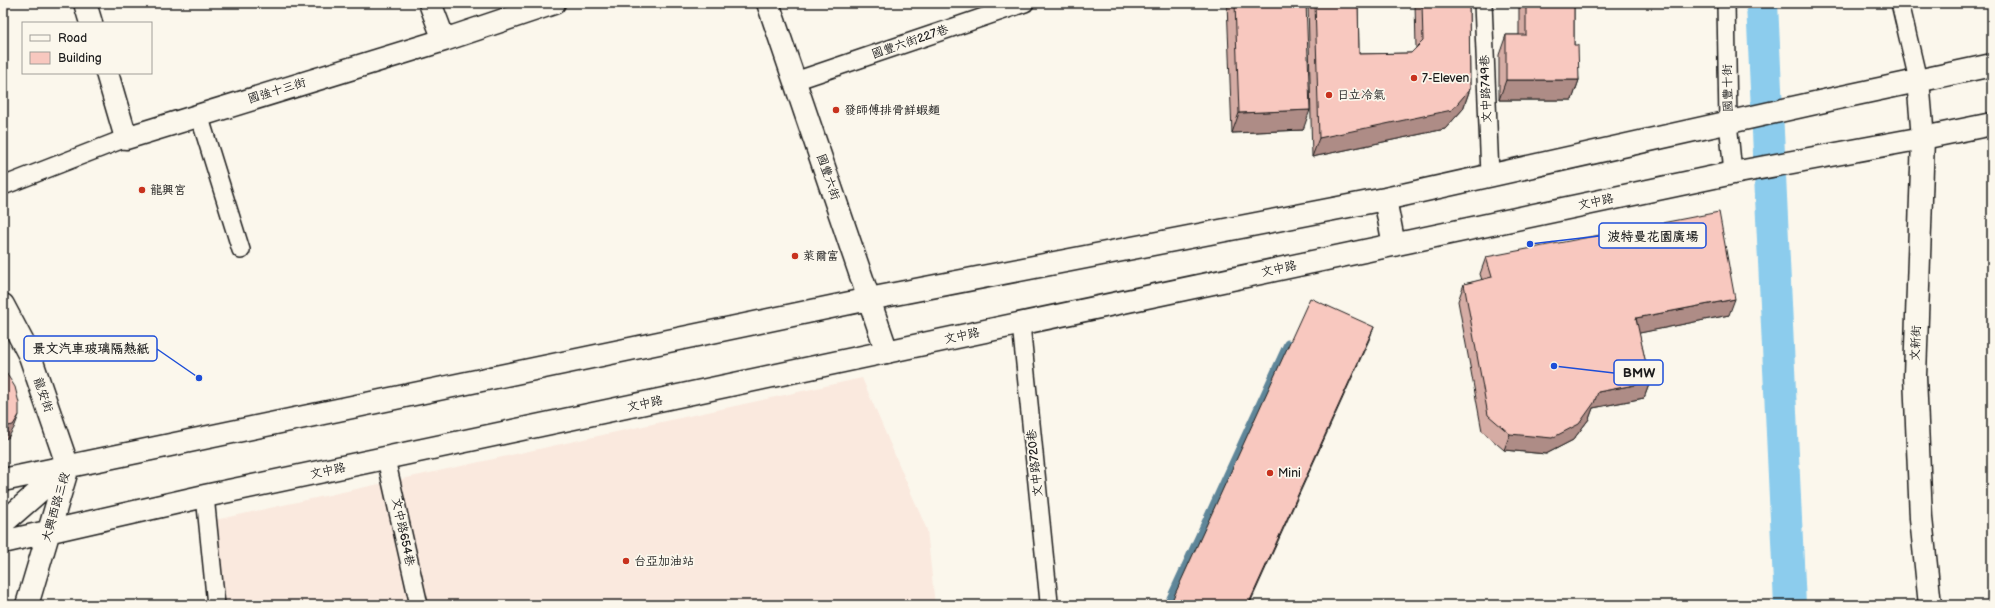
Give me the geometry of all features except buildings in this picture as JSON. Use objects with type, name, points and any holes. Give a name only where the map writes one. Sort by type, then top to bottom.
[{"type":"street","points":[[85,3],[91,22]]},
{"type":"street","points":[[430,3],[444,40]]},
{"type":"street","name":"國強十三街","points":[[126,138],[444,40],[554,3]]},
{"type":"street","name":"國豐六街","points":[[768,3],[888,352]]},
{"type":"street","points":[[3,480],[869,299],[1385,199],[1918,80],[1992,65]]},
{"type":"street","points":[[107,74],[126,138]]},
{"type":"street","name":"文新街","points":[[1918,80],[1923,138],[1914,376],[1921,518],[1930,605]]},
{"type":"street","name":"文中路","points":[[3,542],[48,533],[205,496],[1735,173],[1992,124]]},
{"type":"street","points":[[1385,199],[1394,245]]},
{"type":"street","name":"龍安街","points":[[3,305],[30,356],[68,467]]},
{"type":"street","name":"大興西路三段","points":[[3,523],[68,467]]},
{"type":"street","name":"大興西路三段","points":[[33,599],[48,533],[68,467]]},
{"type":"lane","name":"國豐六街227巷","points":[[795,81],[1025,3]]},
{"type":"lane","name":"文中路749巷","points":[[1483,3],[1490,175]]},
{"type":"lane","name":"國豐十街","points":[[1726,3],[1730,122],[1735,173]]},
{"type":"lane","points":[[1900,3],[1918,80]]},
{"type":"lane","points":[[199,115],[241,250]]},
{"type":"lane","name":"國強十三街","points":[[3,186],[126,138]]},
{"type":"lane","name":"文中路720巷","points":[[1021,324],[1049,602]]},
{"type":"lane","name":"文中路654巷","points":[[386,459],[419,605]]},
{"type":"lane","points":[[205,496],[216,605]]},
{"type":"shaded area","points":[[862,378],[927,530],[935,605],[221,605],[215,520]]},
{"type":"waterway","points":[[1762,3],[1790,605]]},
{"type":"waterway","points":[[1168,605],[1288,344]]},
{"type":"place","name":"7-Eleven","points":[[1414,78]]},
{"type":"place","name":"日立冷氣","points":[[1329,95]]},
{"type":"place","name":"發師傅排骨鮮蝦麵","points":[[836,110]]},
{"type":"place","name":"龍興宮","points":[[142,190]]},
{"type":"place","name":"波特曼花園廣場","points":[[1530,244]]},
{"type":"place","name":"萊爾富","points":[[795,256]]},
{"type":"place","name":"BMW","points":[[1554,366]]},
{"type":"place","name":"景文汽車玻璃隔熱紙","points":[[199,378]]},
{"type":"place","name":"Mini","points":[[1270,473]]},
{"type":"place","name":"台亞加油站","points":[[626,561]]}]
